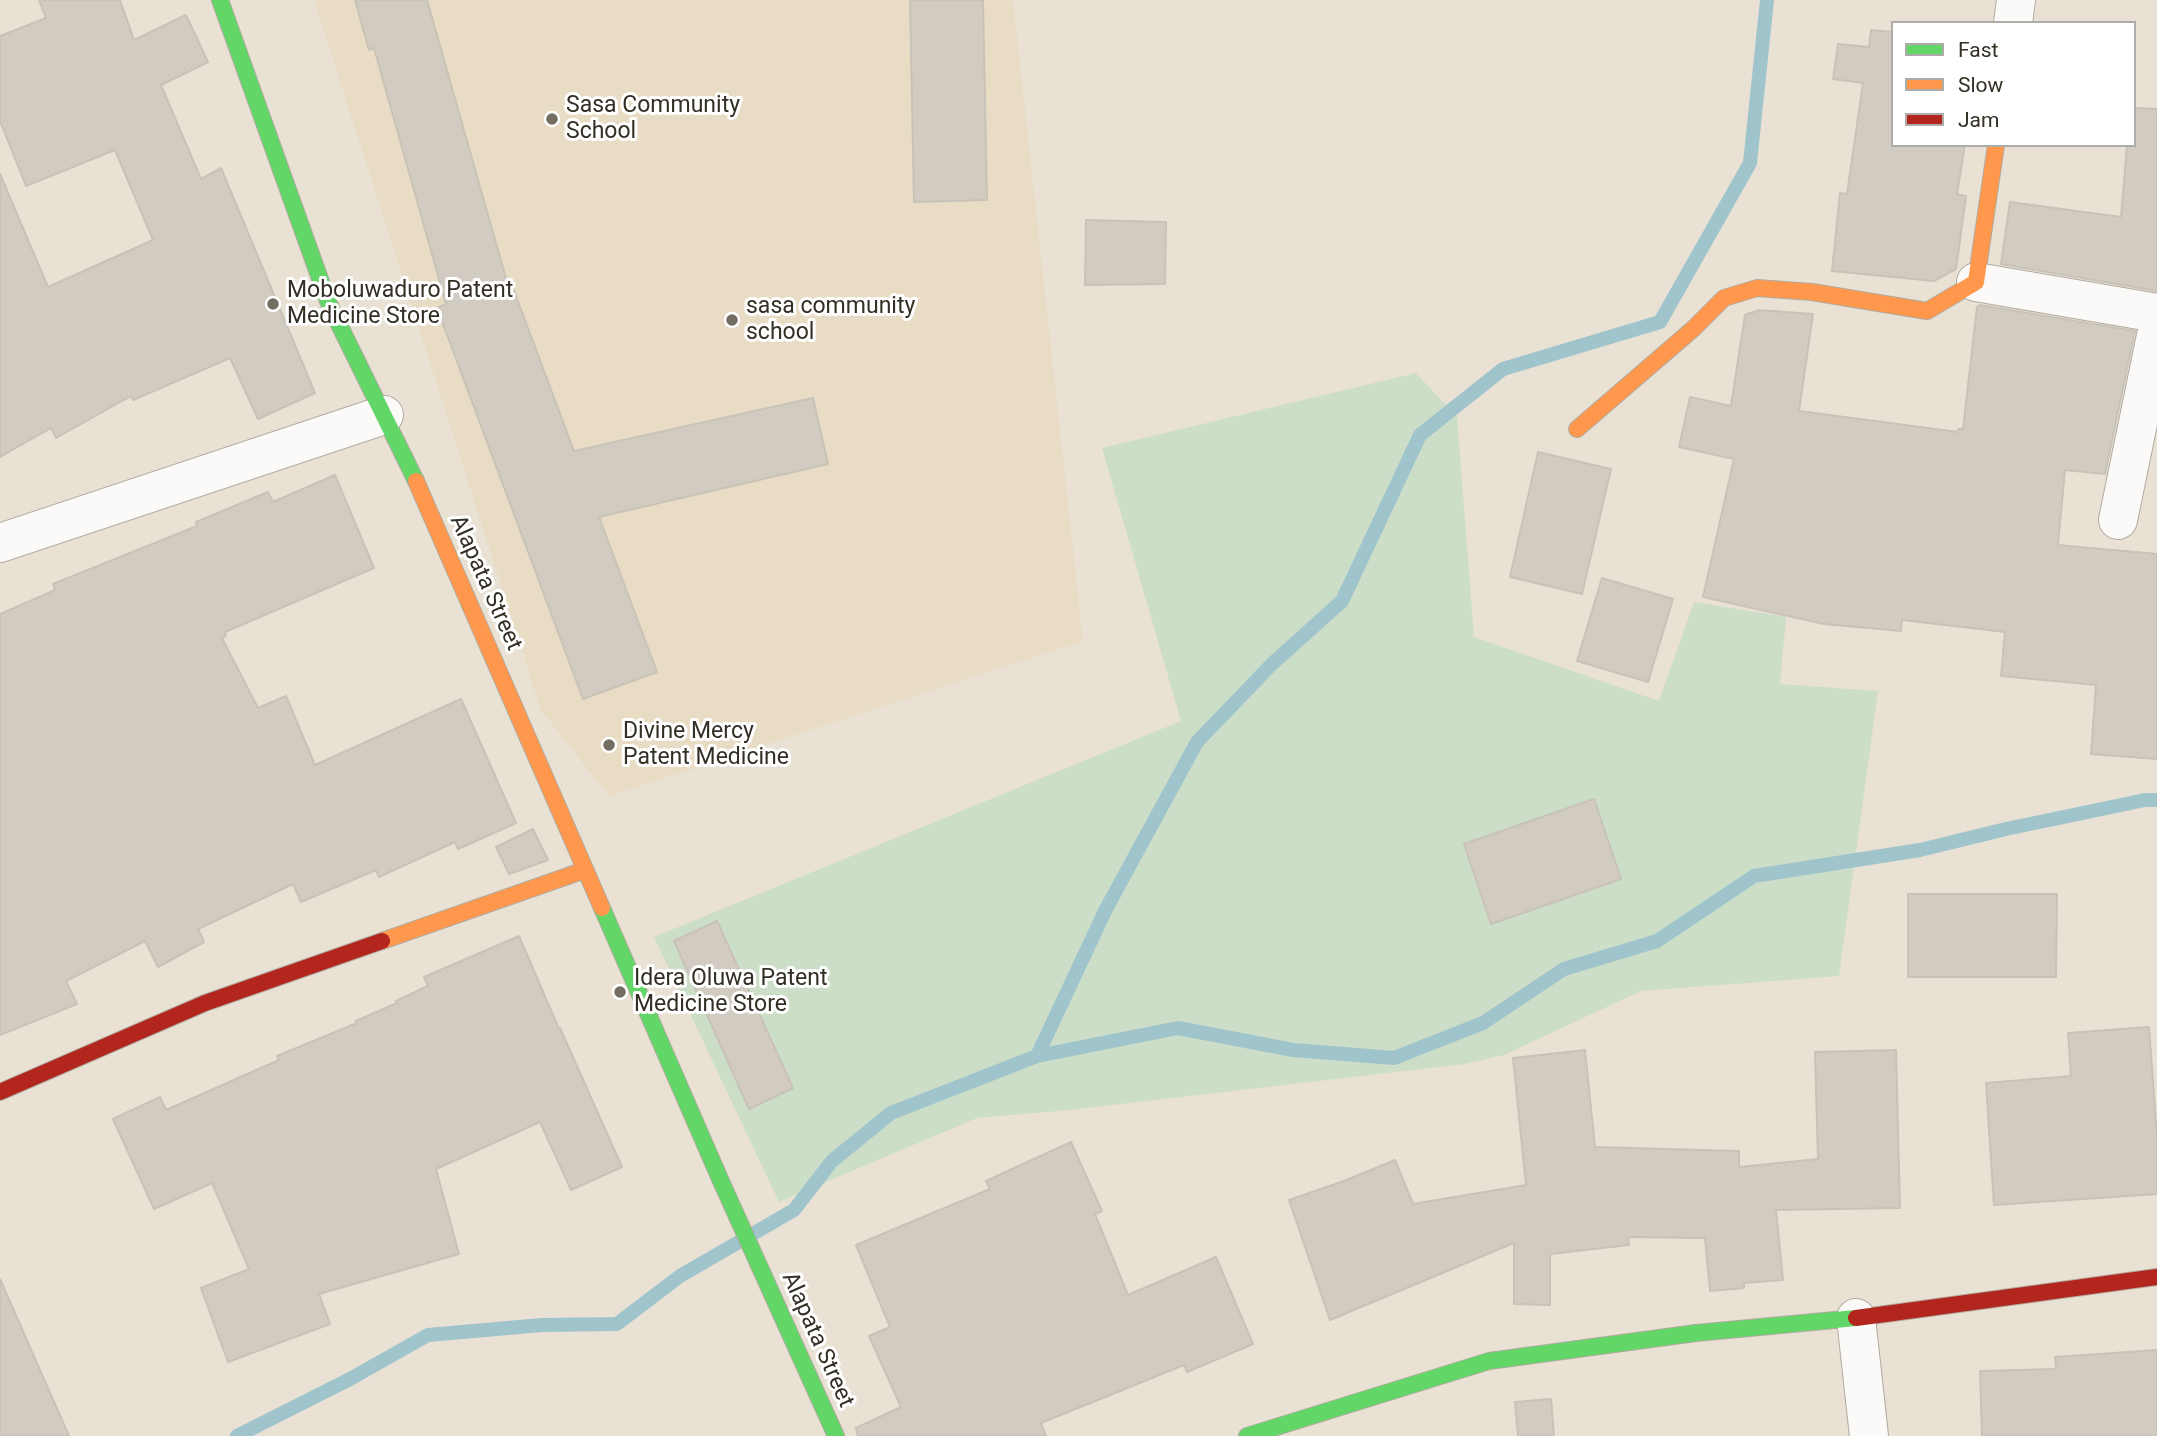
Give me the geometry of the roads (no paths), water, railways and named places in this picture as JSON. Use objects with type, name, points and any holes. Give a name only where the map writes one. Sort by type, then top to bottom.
[{"type":"street","name":"Alapata Street","points":[[220,0],[329,304],[418,486],[720,1179],[836,1436]]},
{"type":"street","points":[[2013,21],[2016,0]]},
{"type":"street","points":[[1976,282],[1996,147]]},
{"type":"street","points":[[1577,429],[1684,338],[1724,298],[1757,288],[1812,292],[1927,311],[1976,282],[2157,313]]},
{"type":"street","points":[[2118,520],[2157,331]]},
{"type":"street","points":[[0,543],[384,415]]},
{"type":"street","points":[[0,1092],[205,1003],[585,870]]},
{"type":"street","points":[[1247,1436],[1489,1361],[1696,1333],[1857,1318],[2157,1277]]},
{"type":"street","points":[[1857,1318],[1869,1436]]},
{"type":"waterway","points":[[1037,1056],[1106,909],[1197,742],[1272,664],[1342,601],[1420,435],[1503,369],[1660,322],[1750,163],[1767,0]]},
{"type":"waterway","points":[[237,1436],[350,1379],[428,1335],[542,1325],[617,1324],[680,1276],[794,1210],[832,1161],[891,1113],[1037,1056],[1178,1028],[1293,1050],[1394,1058],[1483,1023],[1564,969],[1657,941],[1754,876],[1920,850],[2006,829],[2145,800],[2157,800]]},
{"type":"place","name":"Sasa Community School","points":[[552,119]]},
{"type":"place","name":"Moboluwaduro Patent Medicine Store","points":[[273,304]]},
{"type":"place","name":"sasa community school","points":[[732,320]]},
{"type":"place","name":"Divine Mercy Patent Medicine","points":[[609,745]]},
{"type":"place","name":"Idera Oluwa Patent Medicine Store","points":[[620,992]]}]
